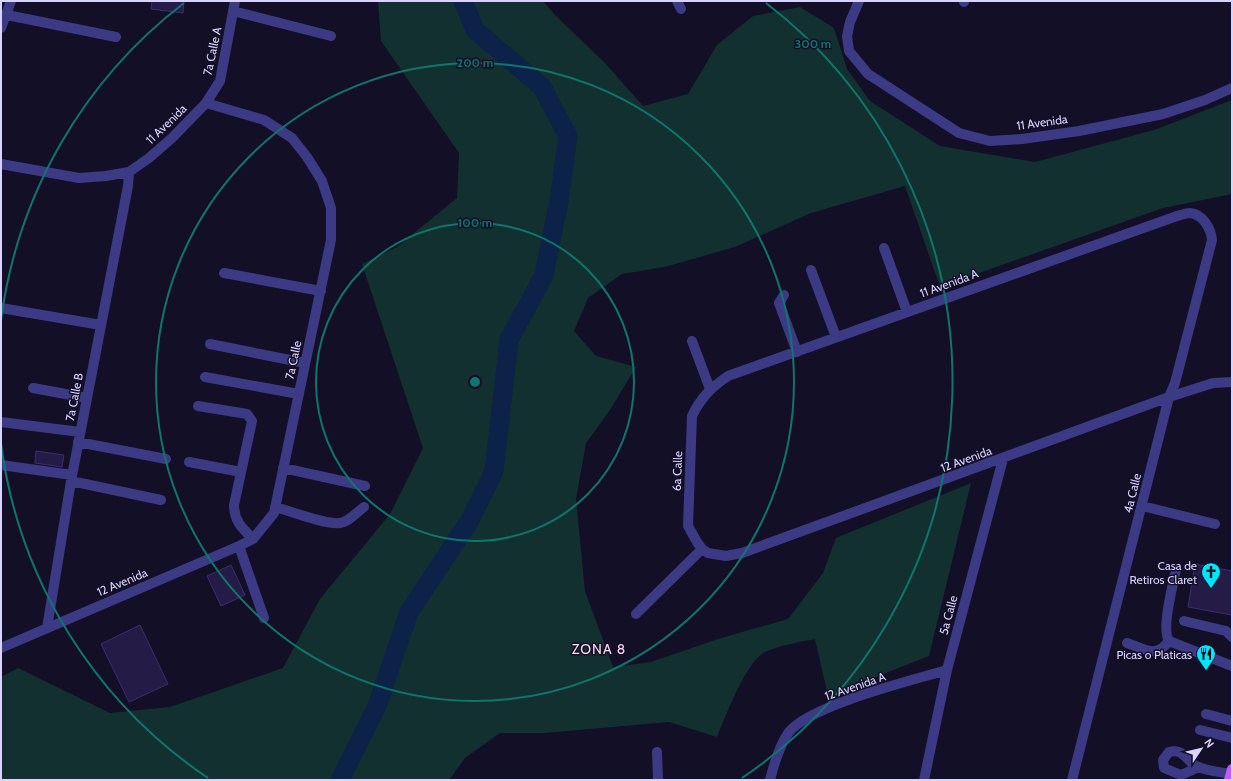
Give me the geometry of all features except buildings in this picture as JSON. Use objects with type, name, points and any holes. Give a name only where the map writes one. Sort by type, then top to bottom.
[{"type":"street","points":[[1,27],[7,15],[11,1]]},
{"type":"street","name":"11 Avenida","points":[[859,1],[850,22],[847,36],[849,50],[868,74],[959,133],[990,141],[1022,139],[1072,132],[1163,114],[1205,100],[1232,88]]},
{"type":"street","points":[[234,6],[331,36]]},
{"type":"street","name":"7a Calle A","points":[[206,102],[220,81],[234,6]]},
{"type":"street","points":[[7,15],[116,37]]},
{"type":"street","name":"11 Avenida","points":[[1,164],[79,178],[106,176],[128,172],[149,158],[172,138],[206,102]]},
{"type":"street","name":"7a Calle","points":[[206,102],[264,120],[292,138],[307,157],[322,181],[331,208],[331,240],[274,513],[253,539]]},
{"type":"street","name":"7a Calle B","points":[[47,628],[79,437],[128,186],[128,172]]},
{"type":"street","name":"11 Avenida A","points":[[710,389],[728,376],[1177,216],[1191,213],[1200,217]]},
{"type":"street","name":"4a Calle","points":[[1072,780],[1170,397],[1175,383],[1212,240],[1206,223],[1200,217]]},
{"type":"street","points":[[884,248],[907,312]]},
{"type":"street","points":[[812,270],[836,337]]},
{"type":"street","points":[[224,273],[321,291]]},
{"type":"street","points":[[784,295],[778,303],[796,352]]},
{"type":"street","points":[[1,308],[101,325]]},
{"type":"street","points":[[692,341],[710,389]]},
{"type":"street","points":[[210,344],[306,363]]},
{"type":"street","points":[[206,377],[299,394]]},
{"type":"street","name":"12 Avenida","points":[[705,551],[726,556],[742,553],[1170,397],[1213,383],[1232,382]]},
{"type":"street","points":[[33,388],[87,398]]},
{"type":"street","name":"6a Calle","points":[[705,551],[688,526],[692,416],[699,402],[710,389]]},
{"type":"street","points":[[198,406],[247,414],[252,421],[234,505],[234,515],[240,526],[253,539]]},
{"type":"street","points":[[1,422],[79,437],[166,459]]},
{"type":"street","name":"5a Calle","points":[[924,780],[947,670],[1003,459]]},
{"type":"street","points":[[189,462],[241,472]]},
{"type":"street","points":[[1,465],[72,478],[161,500]]},
{"type":"street","points":[[283,468],[365,486]]},
{"type":"street","points":[[1142,506],[1215,524]]},
{"type":"street","points":[[275,507],[320,520],[340,523],[348,520],[364,507]]},
{"type":"street","name":"12 Avenida","points":[[1,648],[253,539]]},
{"type":"street","points":[[239,546],[264,618]]},
{"type":"street","points":[[636,614],[705,551]]},
{"type":"street","points":[[1169,642],[1166,633],[1176,569]]},
{"type":"street","points":[[1184,621],[1226,631],[1232,637]]},
{"type":"street","points":[[1128,643],[1155,653],[1160,651],[1169,642]]},
{"type":"street","points":[[1169,642],[1232,664]]},
{"type":"street","name":"12 Avenida A","points":[[770,780],[782,743],[790,731],[808,717],[839,703],[947,670]]},
{"type":"street","points":[[1206,714],[1232,721]]},
{"type":"street","points":[[1200,730],[1232,738]]},
{"type":"street","points":[[657,752],[658,780]]},
{"type":"street","points":[[1199,767],[1231,774]]},
{"type":"green space","points":[[378,1],[543,1],[555,15],[605,63],[643,106],[688,94],[717,45],[753,16],[800,7],[834,28],[847,69],[870,101],[940,146],[1035,162],[1154,130],[1232,100],[1232,194],[1163,208],[940,287],[905,186],[811,213],[735,247],[665,267],[622,274],[588,298],[574,331],[596,356],[636,367],[610,410],[586,443],[576,499],[585,591],[613,667],[651,662],[718,639],[788,619],[823,573],[836,538],[971,483],[929,656],[828,696],[815,639],[785,645],[767,651],[759,656],[752,665],[731,703],[717,737],[669,722],[545,733],[500,733],[465,758],[449,780],[1,780],[1,677],[18,668],[110,713],[170,707],[283,668],[320,599],[390,514],[423,448],[362,264],[397,247],[457,198],[459,153],[381,41]]},
{"type":"waterway","points":[[340,780],[377,706],[409,612],[470,520],[494,471],[509,340],[544,275],[559,201],[568,136],[542,87],[475,30],[463,1]]},
{"type":"place","name":"Casa de Retiros Claret","points":[[1211,589]]},
{"type":"place","name":"Picas o Platicas","points":[[1206,671]]},
{"type":"district","name":"ZONA 8","points":[[599,649]]}]
